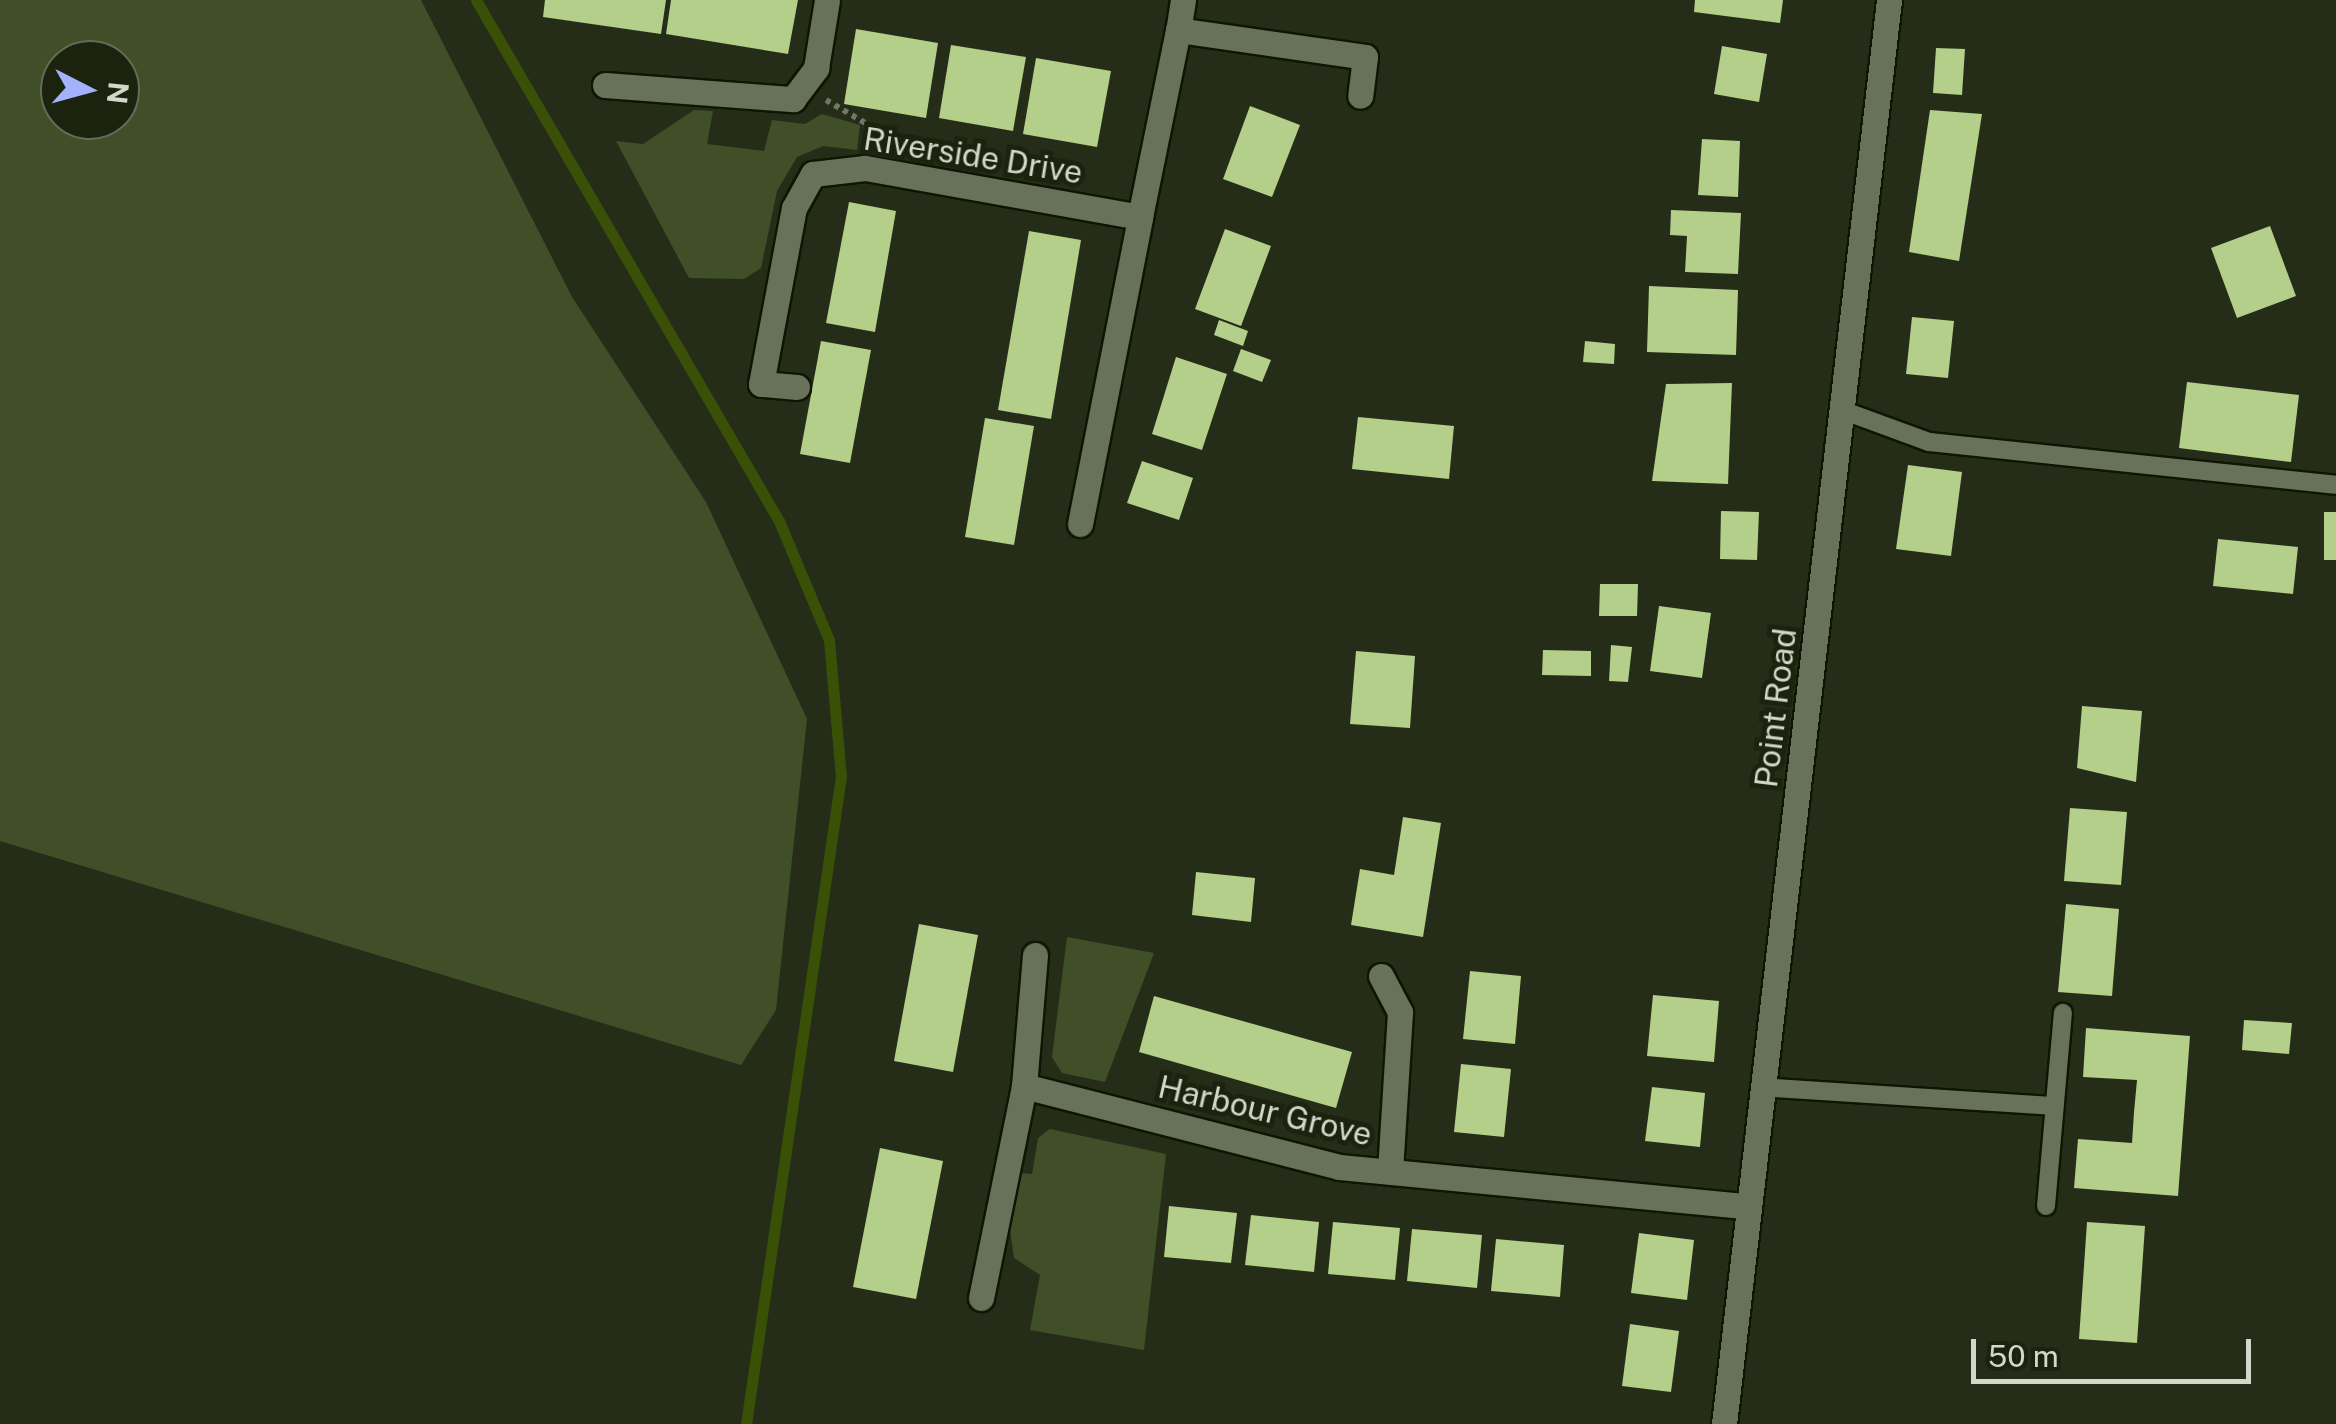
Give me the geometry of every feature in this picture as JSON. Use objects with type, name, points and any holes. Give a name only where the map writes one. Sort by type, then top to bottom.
[{"type":"street","points":[[605,85],[760,103],[808,89],[826,0]]},
{"type":"street","points":[[1080,524],[1183,0]]},
{"type":"street","name":"Point Road","points":[[1724,1424],[1744,1206],[1847,412],[1889,0]]},
{"type":"street","points":[[1178,30],[1365,56],[1360,96]]},
{"type":"street","name":"Riverside Drive","points":[[797,388],[761,384],[794,208],[813,174],[864,168],[1140,216]]},
{"type":"street","points":[[982,1298],[1024,1086],[1035,955]]},
{"type":"street","points":[[1381,976],[1400,1012],[1390,1172]]},
{"type":"street","name":"Harbour Grove","points":[[1024,1086],[1390,1172],[1744,1206]]},
{"type":"lane","points":[[1847,412],[1929,442],[2336,485]]},
{"type":"lane","points":[[2046,1206],[2063,1012]]},
{"type":"lane","points":[[1760,1087],[2054,1106]]},
{"type":"path","points":[[808,89],[867,124],[864,168]]},
{"type":"green space","points":[[0,0],[421,0],[572,297],[706,502],[807,719],[776,1010],[741,1065],[0,841]]},
{"type":"green space","points":[[694,110],[713,111],[707,144],[764,151],[772,120],[805,124],[822,114],[860,125],[857,150],[823,146],[797,157],[777,191],[761,268],[744,279],[689,278],[616,141],[643,144]]},
{"type":"green space","points":[[1067,937],[1154,953],[1105,1082],[1062,1073],[1052,1057]]},
{"type":"green space","points":[[1050,1129],[1166,1154],[1144,1350],[1030,1330],[1040,1275],[1014,1258],[1010,1230],[1020,1173],[1032,1174],[1038,1138]]},
{"type":"building","points":[[545,0],[666,0],[661,34],[543,17]]},
{"type":"building","points":[[671,0],[798,0],[788,54],[666,34]]},
{"type":"building","points":[[1695,0],[1783,0],[1780,23],[1694,12]]},
{"type":"building","points":[[856,29],[938,43],[926,118],[844,104]]},
{"type":"building","points":[[951,45],[1026,57],[1013,131],[939,118]]},
{"type":"building","points":[[1722,46],[1767,54],[1759,102],[1714,94]]},
{"type":"building","points":[[1936,48],[1965,49],[1962,95],[1933,93]]},
{"type":"building","points":[[1036,58],[1111,71],[1097,147],[1023,134]]},
{"type":"building","points":[[1250,106],[1300,125],[1272,197],[1223,179]]},
{"type":"building","points":[[1930,110],[1982,114],[1959,261],[1909,252]]},
{"type":"building","points":[[1702,139],[1740,141],[1738,197],[1698,195]]},
{"type":"building","points":[[849,202],[896,211],[875,332],[826,323]]},
{"type":"building","points":[[1671,210],[1741,213],[1738,274],[1685,272],[1687,236],[1670,235]]},
{"type":"building","points":[[2270,226],[2296,296],[2237,318],[2211,248]]},
{"type":"building","points":[[1225,229],[1271,246],[1241,326],[1195,309]]},
{"type":"building","points":[[1029,231],[1081,240],[1051,419],[998,410]]},
{"type":"building","points":[[1649,286],[1738,290],[1736,355],[1647,352]]},
{"type":"building","points":[[1912,317],[1954,321],[1948,378],[1906,374]]},
{"type":"building","points":[[1219,320],[1248,331],[1243,346],[1214,335]]},
{"type":"building","points":[[821,341],[871,350],[850,463],[800,454]]},
{"type":"building","points":[[1585,341],[1615,344],[1614,364],[1583,362]]},
{"type":"building","points":[[1241,349],[1271,360],[1262,382],[1233,371]]},
{"type":"building","points":[[1176,357],[1227,374],[1202,450],[1152,434]]},
{"type":"building","points":[[2187,382],[2299,395],[2291,462],[2179,448]]},
{"type":"building","points":[[1732,383],[1728,484],[1652,481],[1666,384]]},
{"type":"building","points":[[1358,417],[1454,426],[1449,479],[1352,469]]},
{"type":"building","points":[[985,418],[1034,426],[1014,545],[965,537]]},
{"type":"building","points":[[1142,461],[1193,478],[1179,520],[1127,503]]},
{"type":"building","points":[[1908,465],[1962,472],[1951,556],[1896,549]]},
{"type":"building","points":[[1721,511],[1759,512],[1757,560],[1720,559]]},
{"type":"building","points":[[2324,512],[2336,512],[2336,560],[2324,560]]},
{"type":"building","points":[[2218,539],[2298,547],[2293,594],[2213,586]]},
{"type":"building","points":[[1600,584],[1638,584],[1637,616],[1599,616]]},
{"type":"building","points":[[1659,606],[1711,613],[1702,678],[1650,671]]},
{"type":"building","points":[[1611,645],[1632,647],[1628,682],[1609,681]]},
{"type":"building","points":[[1543,650],[1591,651],[1591,676],[1542,675]]},
{"type":"building","points":[[1356,651],[1415,656],[1410,728],[1350,724]]},
{"type":"building","points":[[2082,706],[2142,711],[2136,782],[2077,768]]},
{"type":"building","points":[[2070,808],[2127,812],[2121,885],[2064,881]]},
{"type":"building","points":[[1403,817],[1441,823],[1423,937],[1351,925],[1360,869],[1394,875]]},
{"type":"building","points":[[1196,872],[1255,878],[1251,922],[1192,915]]},
{"type":"building","points":[[2066,904],[2119,909],[2112,996],[2058,992]]},
{"type":"building","points":[[919,924],[978,935],[953,1072],[894,1061]]},
{"type":"building","points":[[1470,971],[1521,976],[1515,1044],[1463,1039]]},
{"type":"building","points":[[1653,995],[1719,1001],[1714,1062],[1647,1056]]},
{"type":"building","points":[[1154,996],[1352,1052],[1336,1108],[1139,1052]]},
{"type":"building","points":[[2244,1020],[2292,1023],[2289,1054],[2242,1050]]},
{"type":"building","points":[[2086,1028],[2190,1036],[2178,1196],[2074,1188],[2078,1139],[2132,1143],[2137,1080],[2083,1077]]},
{"type":"building","points":[[1461,1064],[1511,1069],[1504,1137],[1454,1132]]},
{"type":"building","points":[[1652,1087],[1705,1093],[1700,1147],[1645,1141]]},
{"type":"building","points":[[880,1148],[943,1161],[916,1299],[853,1287]]},
{"type":"building","points":[[1169,1206],[1237,1213],[1231,1263],[1164,1257]]},
{"type":"building","points":[[1251,1215],[1319,1222],[1314,1272],[1245,1265]]},
{"type":"building","points":[[1333,1222],[1400,1228],[1395,1280],[1328,1274]]},
{"type":"building","points":[[2087,1222],[2145,1226],[2137,1343],[2079,1339]]},
{"type":"building","points":[[1412,1229],[1482,1235],[1477,1288],[1407,1281]]},
{"type":"building","points":[[1639,1233],[1694,1240],[1687,1300],[1631,1293]]},
{"type":"building","points":[[1496,1239],[1564,1245],[1560,1297],[1491,1291]]},
{"type":"building","points":[[1630,1324],[1679,1331],[1671,1392],[1622,1386]]},
{"type":"waterway","points":[[476,0],[779,521],[829,640],[841,776],[746,1424]]}]
